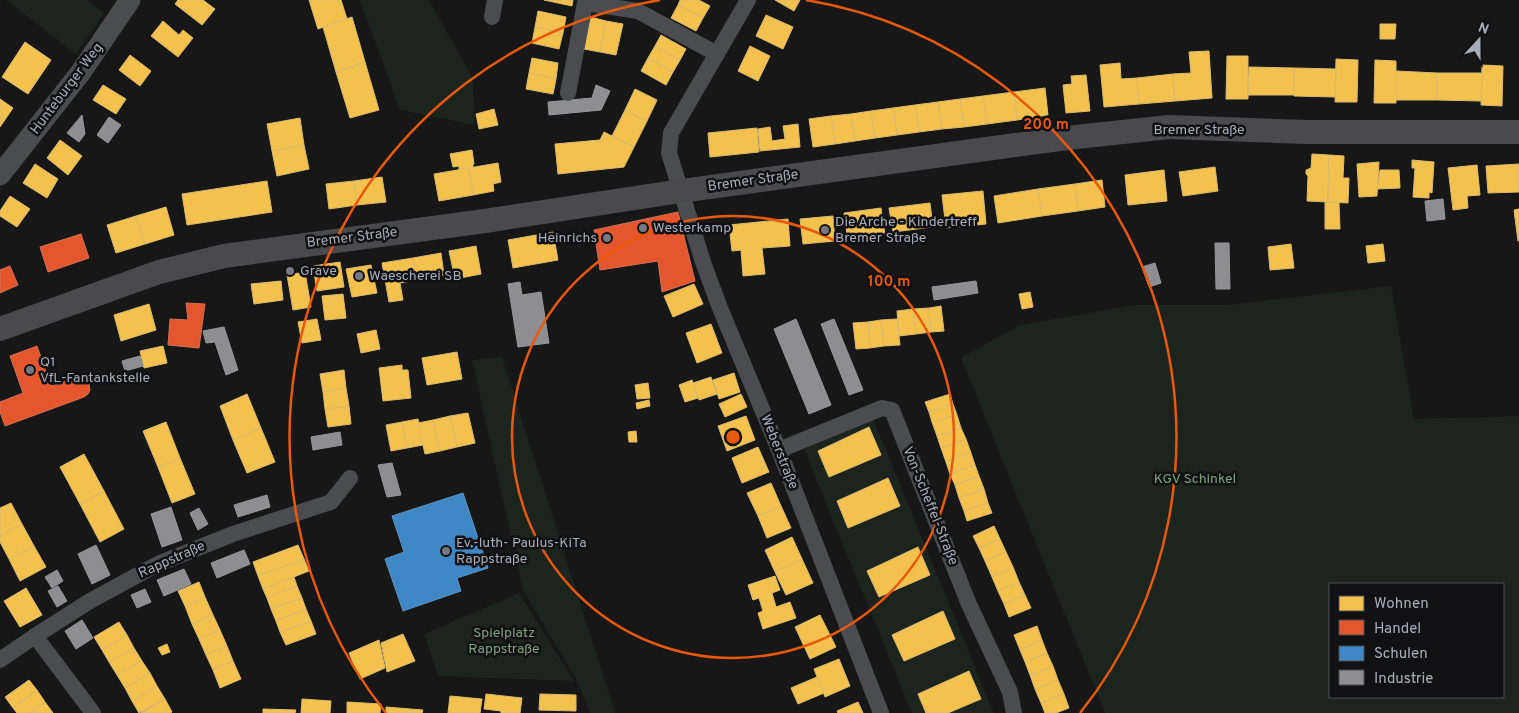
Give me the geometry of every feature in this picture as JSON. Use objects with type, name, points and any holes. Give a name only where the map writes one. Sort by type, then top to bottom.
[{"type":"main road","name":"Bremer Straße","points":[[0,329],[160,272],[218,257],[485,221],[680,190],[1067,138],[1169,127],[1306,132],[1519,132]]},
{"type":"street","name":"Hunteburger Weg","points":[[0,175],[81,72],[130,0]]},
{"type":"street","points":[[492,17],[494,0]]},
{"type":"street","name":"Weberstraße","points":[[748,0],[671,134],[669,153],[704,265],[720,308],[779,450],[881,713]]},
{"type":"street","points":[[568,93],[585,2],[638,11],[716,54]]},
{"type":"street","name":"Von-Scheffel-Straße","points":[[779,450],[882,408],[892,410],[968,602],[1010,692],[1014,713]]},
{"type":"street","name":"Rappstraße","points":[[0,660],[90,601],[158,564],[233,534],[331,502],[350,478]]},
{"type":"street","points":[[35,636],[92,713]]},
{"type":"green space","points":[[6,0],[87,0],[104,13],[76,54]]},
{"type":"green space","points":[[360,0],[429,0],[473,79],[475,125],[400,110]]},
{"type":"green space","name":"KGV Schinkel","points":[[1391,286],[1414,419],[1519,416],[1519,713],[1105,713],[961,358],[1019,325],[1136,305],[1228,305]]},
{"type":"green space","points":[[502,357],[615,713],[590,713],[578,682],[523,590],[472,360]]},
{"type":"green space","points":[[873,419],[994,713],[912,713],[804,449]]},
{"type":"green space","name":"Spielplatz Rappstraße","points":[[519,593],[574,681],[438,676],[424,634]]},
{"type":"building: Wohnen","points":[[178,0],[203,0],[215,9],[202,25],[175,4]]},
{"type":"building: Wohnen","points":[[309,0],[341,0],[347,19],[318,29]]},
{"type":"building: Wohnen","points":[[544,0],[573,0],[572,6]]},
{"type":"building: Wohnen","points":[[680,0],[699,0],[710,6],[703,18],[678,5]]},
{"type":"building: Wohnen","points":[[775,0],[800,0],[794,11]]},
{"type":"building: Wohnen","points":[[678,5],[703,18],[696,31],[671,18]]},
{"type":"building: Wohnen","points":[[538,11],[566,17],[563,33],[535,27]]},
{"type":"building: Wohnen","points":[[766,15],[793,27],[783,49],[756,36]]},
{"type":"building: Wohnen","points":[[352,17],[365,62],[336,72],[323,27]]},
{"type":"building: Wohnen","points":[[591,17],[606,21],[600,52],[584,49]]},
{"type":"building: Wohnen","points":[[163,21],[179,35],[183,30],[193,38],[178,57],[151,36]]},
{"type":"building: Wohnen","points":[[606,21],[623,24],[616,55],[600,52]]},
{"type":"building: Wohnen","points":[[1380,24],[1396,24],[1395,39],[1380,39]]},
{"type":"building: Wohnen","points":[[535,27],[563,33],[559,49],[532,43]]},
{"type":"building: Wohnen","points":[[661,35],[686,49],[680,60],[655,46]]},
{"type":"building: Wohnen","points":[[25,42],[51,60],[28,94],[2,77]]},
{"type":"building: Wohnen","points":[[655,46],[680,60],[673,72],[648,58]]},
{"type":"building: Wohnen","points":[[750,46],[770,56],[758,81],[738,71]]},
{"type":"building: Wohnen","points":[[1209,51],[1212,98],[1175,101],[1173,74],[1191,73],[1189,52]]},
{"type":"building: Wohnen","points":[[130,55],[151,71],[140,86],[119,70]]},
{"type":"building: Wohnen","points":[[1227,56],[1248,56],[1248,99],[1226,99]]},
{"type":"building: Wohnen","points":[[532,58],[558,63],[556,79],[529,73]]},
{"type":"building: Wohnen","points":[[648,58],[673,72],[666,85],[641,71]]},
{"type":"building: Wohnen","points":[[1336,59],[1358,60],[1357,102],[1335,102]]},
{"type":"building: Wohnen","points":[[1375,60],[1396,61],[1396,103],[1374,103]]},
{"type":"building: Wohnen","points":[[365,62],[379,110],[350,118],[336,72]]},
{"type":"building: Wohnen","points":[[1120,63],[1121,79],[1137,78],[1139,104],[1104,107],[1100,65]]},
{"type":"building: Wohnen","points":[[1482,65],[1503,66],[1502,106],[1481,105]]},
{"type":"building: Wohnen","points":[[1249,67],[1294,68],[1294,95],[1248,95]]},
{"type":"building: Wohnen","points":[[1294,68],[1336,69],[1335,97],[1294,96]]},
{"type":"building: Wohnen","points":[[1396,71],[1437,73],[1437,100],[1396,100]]},
{"type":"building: Wohnen","points":[[529,73],[556,79],[553,94],[526,89]]},
{"type":"building: Wohnen","points":[[1437,73],[1482,73],[1481,101],[1437,100]]},
{"type":"building: Wohnen","points":[[1173,74],[1175,101],[1139,104],[1137,78]]},
{"type":"building: Wohnen","points":[[1086,75],[1090,111],[1066,113],[1063,85],[1072,84],[1071,76]]},
{"type":"building: Wohnen","points":[[103,85],[126,99],[116,114],[93,100]]},
{"type":"building: Wohnen","points":[[1045,88],[1048,115],[1017,120],[1014,92]]},
{"type":"building: Wohnen","points":[[635,89],[657,100],[647,121],[625,110]]},
{"type":"building: Wohnen","points":[[1014,92],[1017,120],[987,124],[983,96]]},
{"type":"building: Wohnen","points":[[983,96],[987,124],[964,127],[960,99]]},
{"type":"building: Wohnen","points":[[0,99],[13,108],[0,127]]},
{"type":"building: Wohnen","points":[[960,99],[964,127],[942,129],[938,102]]},
{"type":"building: Wohnen","points":[[938,102],[942,129],[919,132],[915,105]]},
{"type":"building: Wohnen","points":[[915,105],[919,132],[897,135],[893,108]]},
{"type":"building: Wohnen","points":[[893,108],[897,135],[875,138],[871,111]]},
{"type":"building: Wohnen","points":[[494,109],[498,125],[479,129],[476,114]]},
{"type":"building: Wohnen","points":[[625,110],[647,121],[634,147],[612,136]]},
{"type":"building: Wohnen","points":[[871,111],[875,138],[855,141],[851,114]]},
{"type":"building: Wohnen","points":[[851,114],[855,141],[835,144],[831,116]]},
{"type":"building: Wohnen","points":[[831,116],[835,144],[813,147],[809,119]]},
{"type":"building: Wohnen","points":[[300,118],[304,145],[272,151],[267,124]]},
{"type":"building: Wohnen","points":[[798,124],[800,147],[760,151],[758,129],[770,127],[772,141],[785,139],[783,126]]},
{"type":"building: Wohnen","points":[[757,128],[759,152],[710,157],[708,133]]},
{"type":"building: Wohnen","points":[[604,132],[634,147],[624,167],[558,174],[555,144],[600,140]]},
{"type":"building: Wohnen","points":[[60,140],[82,156],[68,175],[47,158]]},
{"type":"building: Wohnen","points":[[304,145],[309,169],[277,176],[272,151]]},
{"type":"building: Wohnen","points":[[472,150],[473,168],[459,170],[459,166],[453,167],[450,154]]},
{"type":"building: Wohnen","points":[[1312,154],[1329,155],[1328,202],[1307,201],[1308,176],[1306,170],[1311,168]]},
{"type":"building: Wohnen","points":[[1329,155],[1344,156],[1343,178],[1349,178],[1348,203],[1328,202]]},
{"type":"building: Wohnen","points":[[1412,160],[1434,162],[1432,193],[1429,192],[1429,198],[1413,197],[1415,168],[1412,168]]},
{"type":"building: Wohnen","points":[[1379,162],[1377,196],[1359,197],[1357,164]]},
{"type":"building: Wohnen","points":[[498,163],[501,182],[493,184],[494,191],[473,195],[469,168]]},
{"type":"building: Wohnen","points":[[35,164],[58,179],[47,198],[23,183]]},
{"type":"building: Wohnen","points":[[1519,164],[1519,192],[1488,193],[1486,166]]},
{"type":"building: Wohnen","points":[[1477,165],[1480,195],[1467,196],[1468,208],[1453,210],[1448,168]]},
{"type":"building: Wohnen","points":[[1215,167],[1218,191],[1183,196],[1179,172]]},
{"type":"building: Wohnen","points":[[469,168],[473,195],[439,201],[434,174]]},
{"type":"building: Wohnen","points":[[1164,170],[1167,201],[1128,205],[1125,175]]},
{"type":"building: Wohnen","points":[[1380,170],[1399,170],[1400,188],[1377,189]]},
{"type":"building: Wohnen","points":[[382,177],[386,202],[357,205],[354,181]]},
{"type":"building: Wohnen","points":[[1102,180],[1105,207],[1078,211],[1075,184]]},
{"type":"building: Wohnen","points":[[267,181],[272,212],[187,225],[182,194]]},
{"type":"building: Wohnen","points":[[354,181],[357,205],[329,209],[326,184]]},
{"type":"building: Wohnen","points":[[1075,184],[1078,211],[1042,216],[1038,189]]},
{"type":"building: Wohnen","points":[[1038,189],[1042,216],[998,223],[994,196]]},
{"type":"building: Wohnen","points":[[983,191],[986,224],[946,228],[942,195]]},
{"type":"building: Wohnen","points":[[10,196],[30,209],[17,227],[0,216],[0,211]]},
{"type":"building: Wohnen","points":[[1325,202],[1339,203],[1340,229],[1325,229]]},
{"type":"building: Wohnen","points":[[930,203],[933,227],[893,232],[889,208]]},
{"type":"building: Wohnen","points":[[166,207],[174,235],[145,244],[136,216]]},
{"type":"building: Wohnen","points":[[881,208],[885,235],[848,241],[844,213]]},
{"type":"building: Wohnen","points":[[1519,209],[1519,241],[1518,241],[1514,210]]},
{"type":"building: Wohnen","points":[[136,216],[145,244],[116,253],[107,225]]},
{"type":"building: Wohnen","points":[[833,216],[835,241],[803,244],[800,219]]},
{"type":"building: Wohnen","points":[[788,219],[790,246],[762,248],[765,274],[743,276],[741,250],[732,251],[729,225]]},
{"type":"building: Wohnen","points":[[553,232],[558,260],[513,268],[508,240]]},
{"type":"building: Wohnen","points":[[1291,244],[1294,268],[1270,270],[1268,247]]},
{"type":"building: Wohnen","points":[[1383,244],[1385,261],[1368,263],[1366,246]]},
{"type":"building: Wohnen","points":[[476,246],[481,274],[455,279],[449,251]]},
{"type":"building: Wohnen","points":[[441,253],[444,275],[417,280],[413,258]]},
{"type":"building: Wohnen","points":[[413,258],[417,280],[400,283],[403,300],[389,302],[382,263]]},
{"type":"building: Wohnen","points":[[340,262],[344,287],[317,291],[313,266]]},
{"type":"building: Wohnen","points":[[371,265],[377,293],[352,297],[346,269]]},
{"type":"building: Wohnen","points":[[305,272],[311,307],[293,310],[287,275]]},
{"type":"building: Wohnen","points":[[281,281],[283,300],[254,304],[251,284]]},
{"type":"building: Wohnen","points":[[694,284],[703,304],[673,317],[664,296]]},
{"type":"building: Wohnen","points":[[1030,292],[1033,307],[1022,309],[1019,294]]},
{"type":"building: Wohnen","points":[[343,294],[346,318],[325,320],[322,296]]},
{"type":"building: Wohnen","points":[[149,304],[156,330],[121,341],[114,315]]},
{"type":"building: Wohnen","points":[[941,306],[944,331],[931,332],[929,308]]},
{"type":"building: Wohnen","points":[[929,308],[931,332],[916,334],[913,309]]},
{"type":"building: Wohnen","points":[[913,309],[916,334],[899,336],[897,311]]},
{"type":"building: Wohnen","points":[[317,319],[321,340],[302,343],[298,322]]},
{"type":"building: Wohnen","points":[[897,319],[900,345],[884,346],[881,320]]},
{"type":"building: Wohnen","points":[[881,320],[884,346],[870,348],[868,322]]},
{"type":"building: Wohnen","points":[[868,322],[870,348],[856,349],[853,323]]},
{"type":"building: Wohnen","points":[[711,324],[722,353],[697,363],[686,333]]},
{"type":"building: Wohnen","points":[[376,330],[380,349],[361,353],[357,334]]},
{"type":"building: Wohnen","points":[[163,346],[167,363],[144,368],[140,351]]},
{"type":"building: Wohnen","points":[[457,352],[462,379],[427,385],[422,358]]},
{"type":"building: Wohnen","points":[[402,365],[402,370],[408,370],[411,398],[383,401],[379,368]]},
{"type":"building: Wohnen","points":[[344,370],[346,388],[323,392],[320,374]]},
{"type":"building: Wohnen","points":[[734,373],[740,392],[719,399],[713,380]]},
{"type":"building: Wohnen","points":[[711,377],[717,394],[699,400],[693,383]]},
{"type":"building: Wohnen","points":[[692,380],[698,398],[685,402],[679,385]]},
{"type":"building: Wohnen","points":[[648,383],[650,398],[637,399],[635,385]]},
{"type":"building: Wohnen","points":[[346,388],[349,406],[325,409],[323,392]]},
{"type":"building: Wohnen","points":[[247,394],[261,428],[233,440],[220,406]]},
{"type":"building: Wohnen","points":[[741,394],[747,407],[725,417],[719,404]]},
{"type":"building: Wohnen","points":[[950,394],[953,404],[929,412],[925,402]]},
{"type":"building: Wohnen","points":[[649,400],[650,406],[637,409],[636,403]]},
{"type":"building: Wohnen","points":[[953,404],[957,415],[932,422],[929,412]]},
{"type":"building: Wohnen","points":[[349,406],[351,424],[328,427],[325,409]]},
{"type":"building: Wohnen","points":[[468,413],[475,443],[457,447],[450,416]]},
{"type":"building: Wohnen","points":[[957,415],[961,428],[937,436],[932,422]]},
{"type":"building: Wohnen","points":[[450,416],[457,447],[440,451],[433,420]]},
{"type":"building: Wohnen","points":[[746,416],[755,440],[727,451],[718,426]]},
{"type":"building: Wohnen","points":[[418,419],[423,445],[407,448],[402,422]]},
{"type":"building: Wohnen","points":[[433,420],[440,451],[425,454],[418,423]]},
{"type":"building: Wohnen","points":[[166,422],[180,458],[158,467],[143,431]]},
{"type":"building: Wohnen","points":[[402,422],[407,448],[391,451],[386,425]]},
{"type":"building: Wohnen","points":[[869,427],[881,455],[829,477],[818,451]]},
{"type":"building: Wohnen","points":[[261,428],[275,462],[247,473],[233,440]]},
{"type":"building: Wohnen","points":[[961,428],[966,439],[941,448],[937,436]]},
{"type":"building: Wohnen","points":[[636,431],[637,442],[629,442],[628,432]]},
{"type":"building: Wohnen","points":[[966,439],[971,453],[946,462],[941,448]]},
{"type":"building: Wohnen","points":[[758,447],[769,472],[742,483],[732,458]]},
{"type":"building: Wohnen","points":[[971,453],[975,465],[950,474],[946,462]]},
{"type":"building: Wohnen","points":[[84,454],[104,491],[80,504],[60,467]]},
{"type":"building: Wohnen","points":[[180,458],[195,494],[172,503],[158,467]]},
{"type":"building: Wohnen","points":[[975,465],[979,476],[955,485],[950,474]]},
{"type":"building: Wohnen","points":[[979,476],[984,489],[959,498],[955,485]]},
{"type":"building: Wohnen","points":[[888,478],[900,506],[848,528],[837,501]]},
{"type":"building: Wohnen","points":[[771,483],[781,506],[758,516],[747,493]]},
{"type":"building: Wohnen","points":[[984,489],[988,503],[964,511],[959,498]]},
{"type":"building: Wohnen","points":[[104,491],[124,529],[100,542],[80,504]]},
{"type":"building: Wohnen","points":[[11,503],[22,524],[0,536],[0,508]]},
{"type":"building: Wohnen","points":[[988,503],[992,513],[967,521],[964,511]]},
{"type":"building: Wohnen","points":[[781,506],[791,528],[767,538],[758,516]]},
{"type":"building: Wohnen","points":[[22,524],[34,546],[9,559],[0,542],[0,536]]},
{"type":"building: Wohnen","points":[[994,526],[1000,539],[979,548],[973,536]]},
{"type":"building: Wohnen","points":[[792,537],[802,559],[775,572],[765,550]]},
{"type":"building: Wohnen","points":[[1000,539],[1006,552],[985,561],[979,548]]},
{"type":"building: Wohnen","points":[[298,545],[304,559],[258,576],[253,562]]},
{"type":"building: Wohnen","points":[[34,546],[46,567],[20,581],[9,559]]},
{"type":"building: Wohnen","points":[[918,547],[930,575],[879,597],[867,571]]},
{"type":"building: Wohnen","points":[[1006,552],[1013,567],[992,577],[985,561]]},
{"type":"building: Wohnen","points":[[304,559],[309,571],[263,589],[258,576]]},
{"type":"building: Wohnen","points":[[802,559],[813,583],[786,595],[775,572]]},
{"type":"building: Wohnen","points":[[1013,567],[1019,582],[998,591],[992,577]]},
{"type":"building: Wohnen","points":[[775,576],[780,590],[772,593],[776,607],[790,602],[796,618],[763,629],[758,613],[763,611],[759,598],[753,600],[748,585]]},
{"type":"building: Wohnen","points":[[294,577],[297,586],[267,598],[263,589]]},
{"type":"building: Wohnen","points":[[199,582],[205,597],[185,606],[178,591]]},
{"type":"building: Wohnen","points":[[1019,582],[1025,595],[1004,604],[998,591]]},
{"type":"building: Wohnen","points":[[297,586],[302,598],[271,609],[267,598]]},
{"type":"building: Wohnen","points":[[26,588],[42,615],[20,627],[4,601]]},
{"type":"building: Wohnen","points":[[1025,595],[1031,608],[1009,617],[1004,604]]},
{"type":"building: Wohnen","points":[[205,597],[213,615],[192,624],[185,606]]},
{"type":"building: Wohnen","points":[[302,598],[306,609],[276,621],[271,609]]},
{"type":"building: Wohnen","points":[[306,609],[311,621],[280,632],[276,621]]},
{"type":"building: Wohnen","points":[[943,611],[955,639],[904,661],[892,635]]},
{"type":"building: Wohnen","points":[[213,615],[220,630],[199,639],[192,624]]},
{"type":"building: Wohnen","points":[[820,615],[836,647],[810,659],[795,627]]},
{"type":"building: Wohnen","points":[[311,621],[316,634],[286,645],[280,632]]},
{"type":"building: Wohnen","points":[[119,622],[127,635],[102,650],[94,637]]},
{"type":"building: Wohnen","points":[[1037,626],[1042,640],[1020,650],[1014,635]]},
{"type":"building: Wohnen","points":[[220,630],[227,646],[206,655],[199,639]]},
{"type":"building: Wohnen","points":[[403,634],[415,661],[387,672],[381,643]]},
{"type":"building: Wohnen","points":[[127,635],[134,648],[109,662],[102,650]]},
{"type":"building: Wohnen","points":[[379,640],[385,668],[360,679],[349,653]]},
{"type":"building: Wohnen","points":[[1042,640],[1047,653],[1025,662],[1020,650]]},
{"type":"building: Wohnen","points":[[167,644],[170,652],[162,655],[158,648]]},
{"type":"building: Wohnen","points":[[227,646],[233,661],[213,670],[206,655]]},
{"type":"building: Wohnen","points":[[134,648],[142,661],[117,675],[109,662]]},
{"type":"building: Wohnen","points":[[1047,653],[1053,666],[1030,675],[1025,662]]},
{"type":"building: Wohnen","points":[[839,659],[850,686],[825,697],[814,669]]},
{"type":"building: Wohnen","points":[[142,661],[150,673],[125,688],[117,675]]},
{"type":"building: Wohnen","points":[[233,661],[241,679],[220,688],[213,670]]},
{"type":"building: Wohnen","points":[[1053,666],[1058,680],[1035,689],[1030,675]]},
{"type":"building: Wohnen","points":[[969,671],[981,699],[948,713],[926,713],[918,694]]},
{"type":"building: Wohnen","points":[[150,673],[157,686],[132,701],[125,688]]},
{"type":"building: Wohnen","points":[[817,677],[824,693],[798,704],[791,688]]},
{"type":"building: Wohnen","points":[[29,680],[37,690],[13,708],[5,697]]},
{"type":"building: Wohnen","points":[[1058,680],[1064,694],[1041,703],[1035,689]]},
{"type":"building: Wohnen","points":[[157,686],[165,699],[139,713],[132,701]]},
{"type":"building: Wohnen","points":[[37,690],[45,702],[30,713],[17,713],[13,708]]},
{"type":"building: Wohnen","points":[[486,694],[522,698],[520,713],[501,713],[501,711],[484,709]]},
{"type":"building: Wohnen","points":[[540,694],[576,695],[576,711],[539,710]]},
{"type":"building: Wohnen","points":[[1064,694],[1069,708],[1056,713],[1045,713],[1041,703]]},
{"type":"building: Wohnen","points":[[450,696],[482,699],[480,713],[448,713]]},
{"type":"building: Wohnen","points":[[165,699],[172,712],[141,713]]},
{"type":"building: Wohnen","points":[[302,699],[331,701],[330,713],[301,713]]},
{"type":"building: Wohnen","points":[[45,702],[53,713],[30,713]]},
{"type":"building: Wohnen","points":[[347,702],[381,704],[380,713],[347,713]]},
{"type":"building: Wohnen","points":[[858,702],[863,713],[838,713],[837,711]]},
{"type":"building: Wohnen","points":[[386,707],[423,710],[422,713],[386,713]]},
{"type":"building: Wohnen","points":[[263,709],[296,710],[295,713],[263,713]]},
{"type":"building: Handel","points":[[678,212],[695,281],[662,292],[658,261],[600,270],[594,230]]},
{"type":"building: Handel","points":[[81,234],[89,258],[48,272],[40,247]]},
{"type":"building: Handel","points":[[10,266],[18,285],[0,293],[0,270]]},
{"type":"building: Handel","points":[[186,303],[205,304],[199,348],[168,345],[170,319],[188,320]]},
{"type":"building: Handel","points":[[37,346],[51,386],[81,377],[86,379],[90,390],[84,397],[5,426],[0,412],[0,402],[23,393],[10,356]]},
{"type":"building: Schulen","points":[[463,493],[488,568],[457,578],[461,591],[403,611],[385,559],[404,552],[392,516]]},
{"type":"building: Industrie","points":[[596,85],[610,91],[601,110],[549,115],[548,102],[592,98]]},
{"type":"building: Industrie","points":[[82,115],[85,134],[79,142],[67,133]]},
{"type":"building: Industrie","points":[[109,117],[121,125],[108,143],[97,135]]},
{"type":"building: Industrie","points":[[1443,199],[1445,219],[1427,221],[1425,201]]},
{"type":"building: Industrie","points":[[1215,243],[1229,243],[1230,289],[1216,289]]},
{"type":"building: Industrie","points":[[1155,263],[1161,283],[1149,287],[1142,267]]},
{"type":"building: Industrie","points":[[976,281],[978,293],[934,300],[932,287]]},
{"type":"building: Industrie","points":[[520,282],[522,295],[541,292],[549,343],[518,347],[508,284]]},
{"type":"building: Industrie","points":[[796,319],[831,405],[809,414],[774,329]]},
{"type":"building: Industrie","points":[[834,319],[863,390],[849,395],[821,324]]},
{"type":"building: Industrie","points":[[224,327],[238,370],[226,375],[215,342],[206,343],[203,331]]},
{"type":"building: Industrie","points":[[140,356],[143,366],[125,371],[122,361]]},
{"type":"building: Industrie","points":[[340,432],[342,445],[313,450],[311,437]]},
{"type":"building: Industrie","points":[[392,463],[401,495],[387,497],[378,465]]},
{"type":"building: Industrie","points":[[267,495],[270,507],[238,517],[234,505]]},
{"type":"building: Industrie","points":[[171,507],[182,540],[162,547],[151,514]]},
{"type":"building: Industrie","points":[[199,508],[208,524],[198,530],[190,513]]},
{"type":"building: Industrie","points":[[96,545],[110,575],[92,584],[78,554]]},
{"type":"building: Industrie","points":[[244,550],[250,564],[217,578],[211,563]]},
{"type":"building: Industrie","points":[[184,569],[191,584],[164,596],[157,580]]},
{"type":"building: Industrie","points":[[57,570],[63,581],[52,588],[45,577]]},
{"type":"building: Industrie","points":[[58,586],[67,601],[57,607],[48,591]]},
{"type":"building: Industrie","points":[[145,589],[151,602],[137,608],[131,595]]},
{"type":"building: Industrie","points":[[82,620],[93,638],[76,649],[65,631]]},
{"type":"place","name":"Westerkamp","points":[[643,228]]},
{"type":"place","name":"Die Arche - Kindertreff Bremer Straße","points":[[825,230]]},
{"type":"place","name":"Heinrichs","points":[[607,238]]},
{"type":"place","name":"Grave","points":[[290,271]]},
{"type":"place","name":"Waescherei SB","points":[[359,276]]},
{"type":"place","name":"Q1 VfL-Fantankstelle","points":[[30,370]]},
{"type":"place","name":"Ev.-luth- Paulus-KiTa Rappstraße","points":[[446,551]]}]
